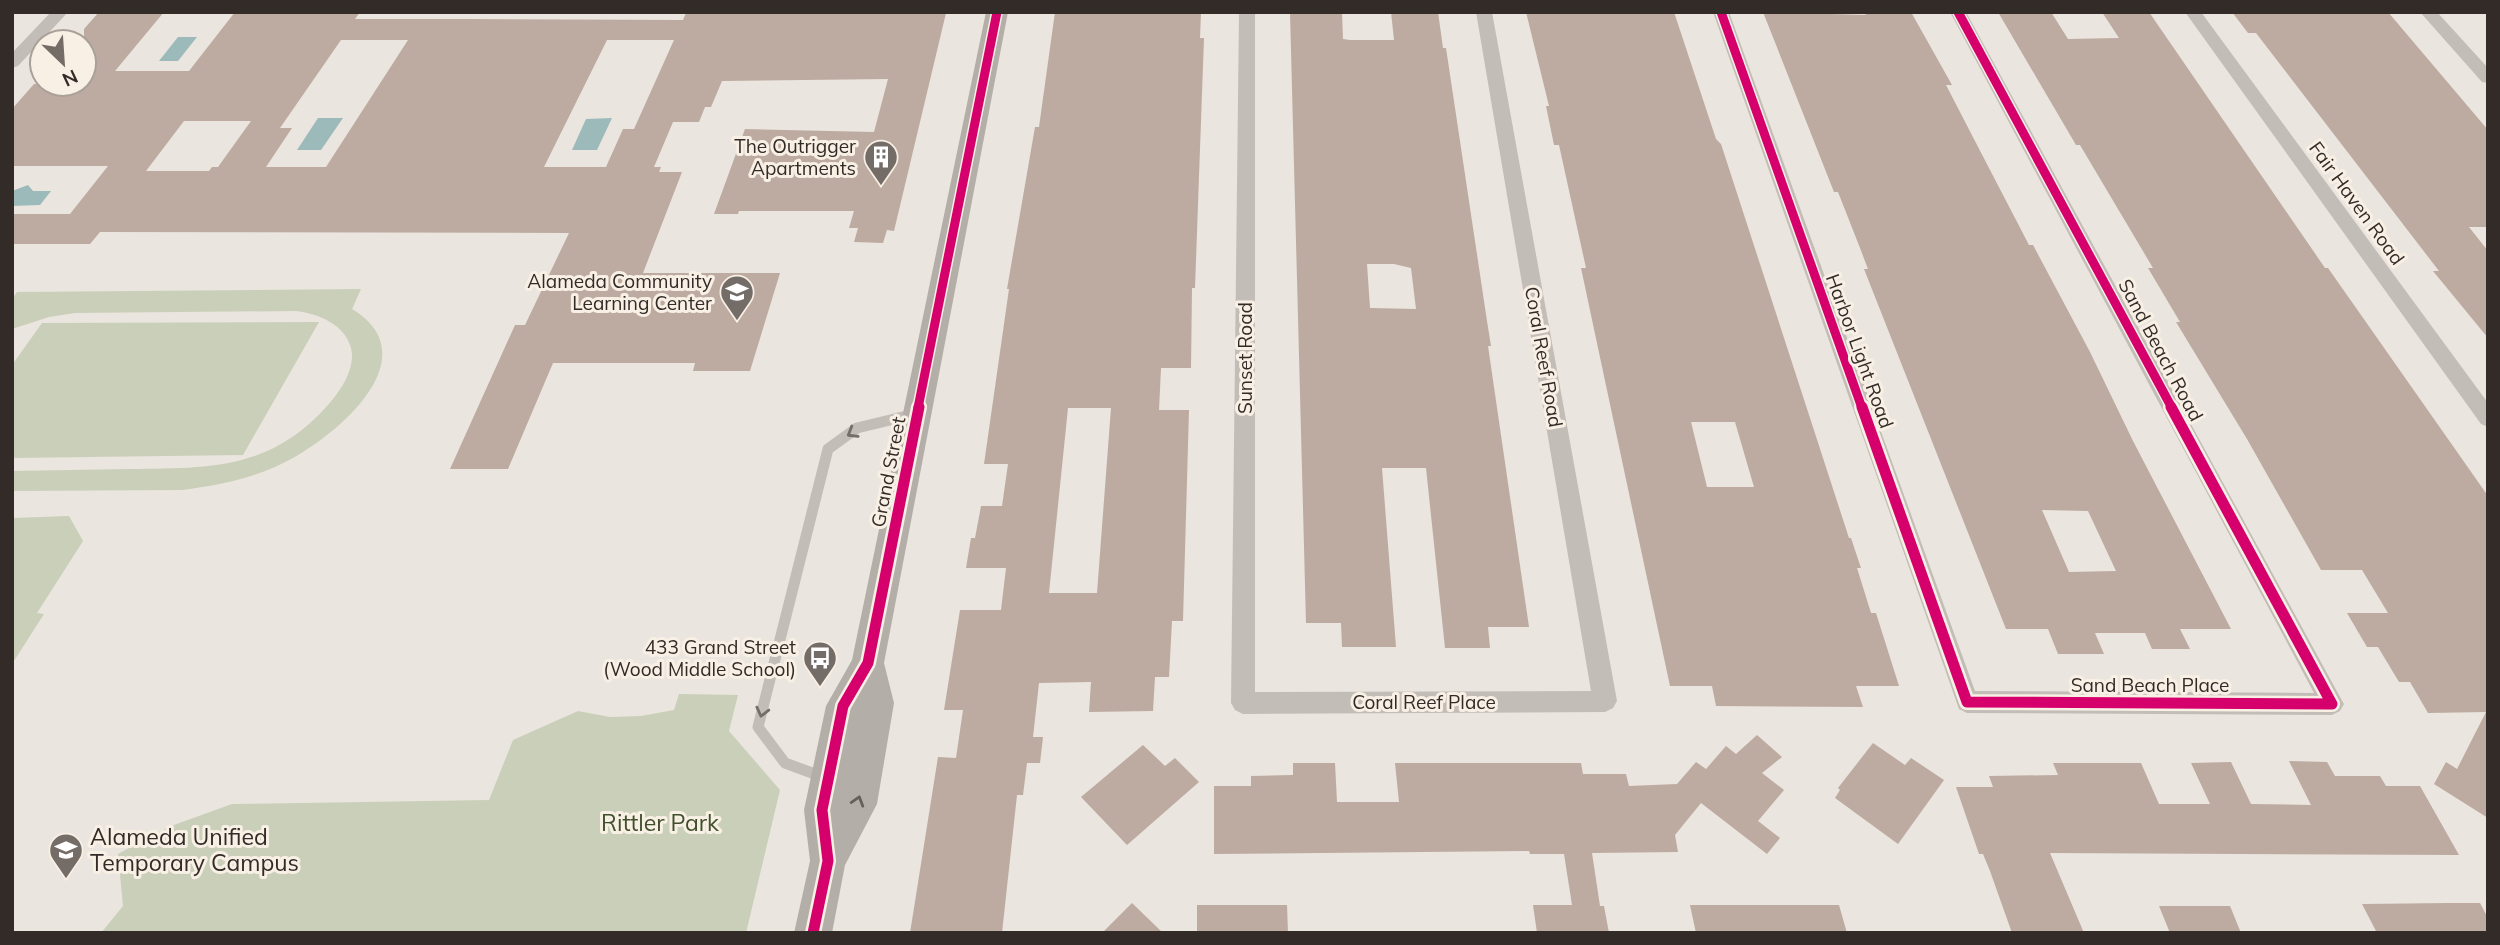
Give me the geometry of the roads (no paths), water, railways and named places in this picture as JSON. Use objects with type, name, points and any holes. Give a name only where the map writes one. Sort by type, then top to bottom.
[{"type":"street","points":[[12,63],[60,12]]},
{"type":"street","name":"Grand Street","points":[[828,861],[822,810],[828,778],[843,706],[868,663],[997,12]]},
{"type":"street","name":"Sunset Road","points":[[1243,703],[1247,12]]},
{"type":"street","name":"Coral Reef Road","points":[[1484,12],[1605,701]]},
{"type":"street","name":"Harbor Light Road","points":[[1721,12],[1967,702]]},
{"type":"street","name":"Sand Beach Road","points":[[1958,12],[2332,704]]},
{"type":"street","name":"Fair Haven Road","points":[[2193,12],[2488,419]]},
{"type":"street","points":[[2428,12],[2488,78]]},
{"type":"street","name":"Grand Street","points":[[813,933],[828,861],[859,804],[877,703],[868,663]]},
{"type":"street","name":"Coral Reef Place","points":[[1243,703],[1605,701]]},
{"type":"street","name":"Sand Beach Place","points":[[1967,702],[2332,704]]},
{"type":"lane","points":[[828,778],[785,763],[758,727],[828,449],[857,428],[917,413]]},
{"type":"water","points":[[178,37],[197,37],[178,61],[159,61]]},
{"type":"water","points":[[318,118],[343,118],[321,150],[297,150]]},
{"type":"water","points":[[612,118],[597,150],[572,150],[586,119]]},
{"type":"water","points":[[28,185],[33,191],[51,191],[40,205],[12,206],[12,191]]},
{"type":"place","name":"The Outrigger Apartments","points":[[881,187]]},
{"type":"place","name":"Alameda Community Learning Center","points":[[737,322]]},
{"type":"place","name":"433 Grand Street (Wood Middle School)","points":[[820,688]]},
{"type":"place","name":"Alameda Unified Temporary Campus","points":[[66,880]]},
{"type":"park label","name":"Rittler Park","points":[[660,823]]}]
